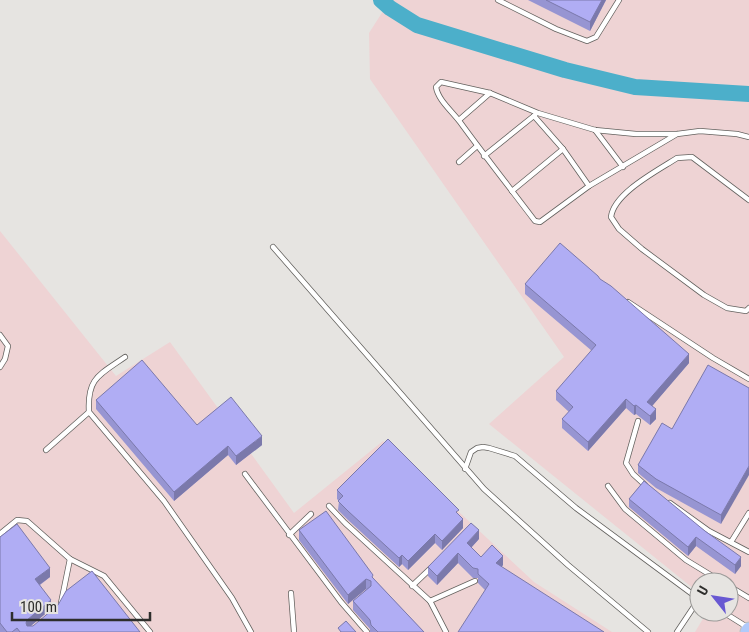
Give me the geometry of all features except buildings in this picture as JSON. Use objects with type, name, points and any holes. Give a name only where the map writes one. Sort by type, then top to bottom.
[{"type":"lane","points":[[498,0],[556,29],[587,40],[596,37],[619,0]]},
{"type":"lane","points":[[677,134],[589,186],[540,222],[537,222],[437,94],[436,87],[441,82],[490,93],[536,114],[594,130],[636,134],[677,134],[700,130],[749,137]]},
{"type":"lane","points":[[459,120],[490,93]]},
{"type":"lane","points":[[536,114],[564,148],[589,186]]},
{"type":"lane","points":[[484,156],[536,114]]},
{"type":"lane","points":[[594,130],[623,167]]},
{"type":"lane","points":[[459,162],[477,146]]},
{"type":"lane","points":[[512,191],[564,148]]},
{"type":"lane","points":[[749,200],[692,157],[684,157],[677,158],[621,198],[612,210],[611,218],[618,229],[642,249],[704,295],[727,308],[746,311],[749,308]]},
{"type":"lane","points":[[273,247],[484,489],[568,565],[648,632]]},
{"type":"lane","points":[[626,301],[713,358],[749,379]]},
{"type":"lane","points":[[0,335],[8,346],[5,359],[0,367]]},
{"type":"lane","points":[[125,358],[95,379],[88,395],[89,412],[164,501],[232,598],[251,632]]},
{"type":"lane","points":[[46,450],[89,412]]},
{"type":"lane","points":[[638,421],[626,462],[633,474],[647,486]]},
{"type":"lane","points":[[465,469],[471,452],[477,448],[489,448],[515,456],[576,508],[689,592]]},
{"type":"lane","points":[[245,474],[289,535],[347,610],[367,632]]},
{"type":"lane","points":[[608,486],[625,509],[686,560],[706,572]]},
{"type":"lane","points":[[662,498],[709,531],[749,552]]},
{"type":"lane","points":[[329,506],[430,601],[446,632]]},
{"type":"lane","points":[[731,542],[749,513]]},
{"type":"lane","points":[[289,535],[311,514]]},
{"type":"lane","points":[[0,534],[17,520],[27,521],[70,559],[96,570],[104,576],[150,632]]},
{"type":"lane","points":[[0,524],[5,531]]},
{"type":"lane","points":[[58,608],[62,602],[70,559]]},
{"type":"lane","points":[[412,586],[433,565]]},
{"type":"lane","points":[[430,601],[476,581]]},
{"type":"lane","points":[[291,593],[294,632]]},
{"type":"lane","points":[[347,610],[354,604]]},
{"type":"lane","points":[[676,632],[689,613]]},
{"type":"lane","points":[[737,622],[749,630]]},
{"type":"shaded area","points":[[378,0],[749,0],[749,632],[695,632],[701,622],[739,622],[739,572],[689,572],[689,585],[489,424],[564,357],[370,79],[369,33],[385,8]]},
{"type":"shaded area","points":[[0,231],[116,376],[170,342],[294,513],[383,441],[534,582],[612,632],[0,632]]},
{"type":"waterway","points":[[381,0],[417,25],[565,70],[635,87],[749,94]]}]
